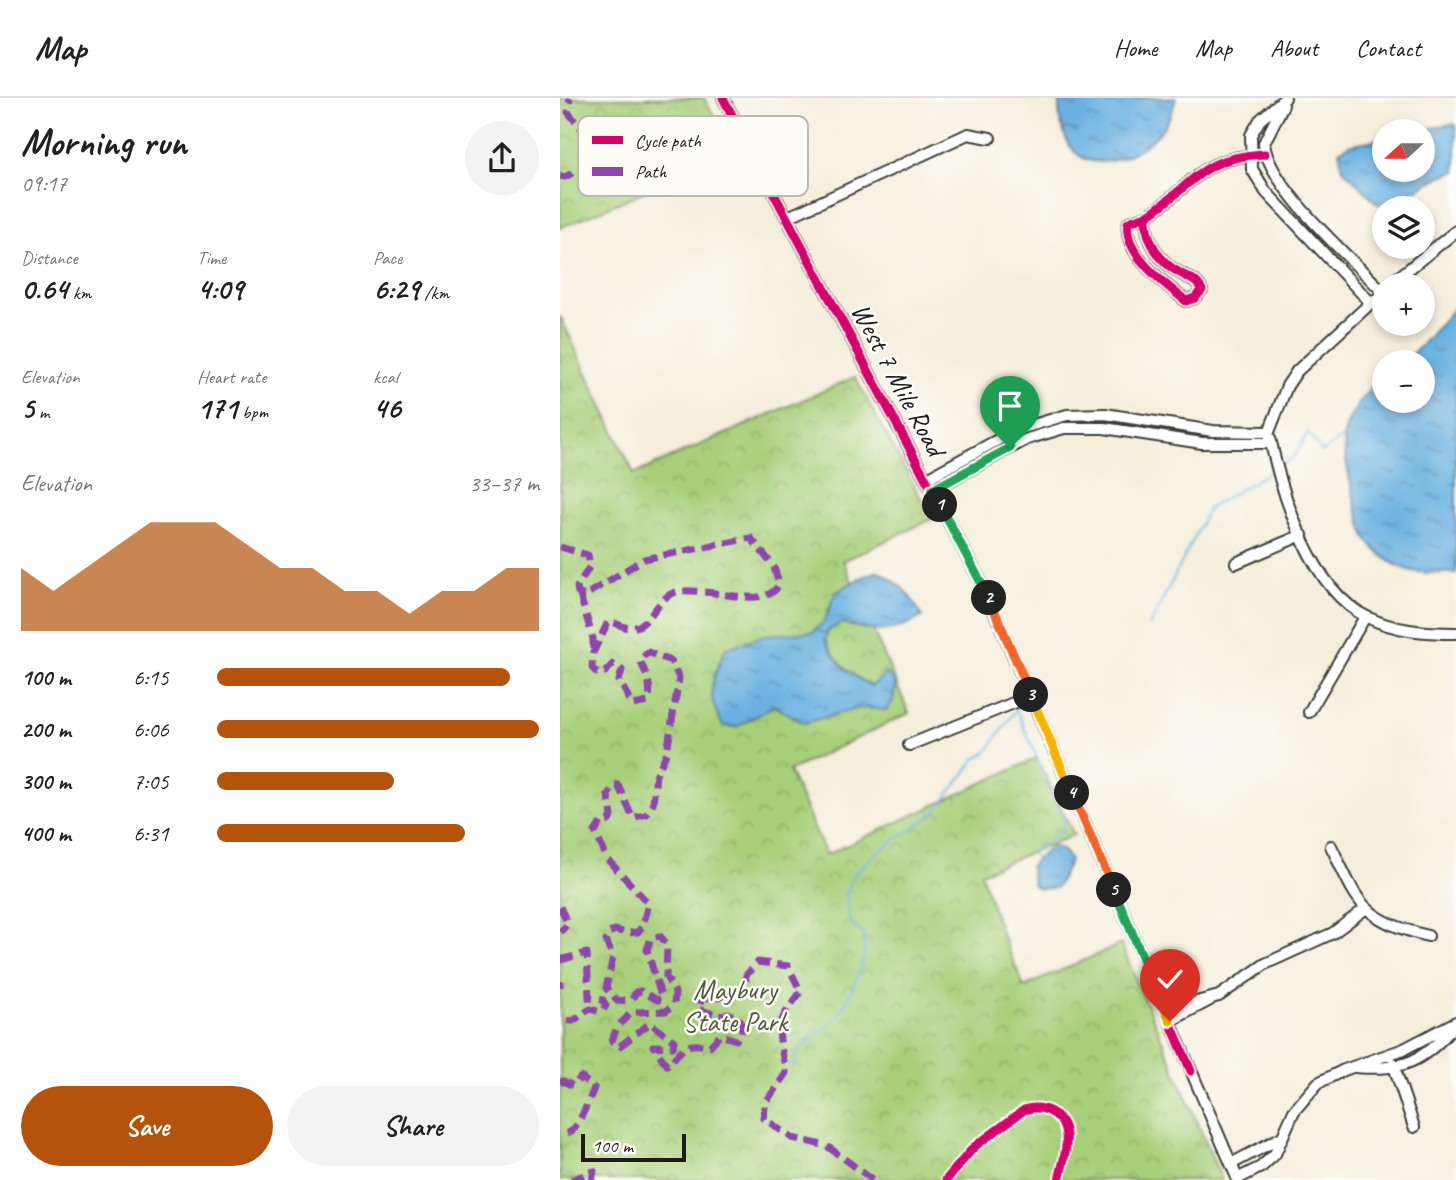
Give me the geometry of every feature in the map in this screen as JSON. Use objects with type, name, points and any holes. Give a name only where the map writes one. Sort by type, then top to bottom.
[{"type":"street","name":"West 7 Mile Road","points":[[723,98],[733,116]]},
{"type":"street","points":[[1286,98],[1267,133],[1265,154],[1272,171],[1300,205],[1372,276]]},
{"type":"street","points":[[1286,98],[1255,127],[1249,155],[1256,178],[1371,303],[1297,371],[1287,386],[1270,437],[1282,485],[1302,535],[1327,583],[1342,600],[1365,617],[1409,630],[1456,633]]},
{"type":"street","points":[[788,217],[968,134],[990,138]]},
{"type":"street","points":[[1146,216],[1146,231],[1154,247],[1179,273],[1198,281],[1202,290],[1195,299],[1186,301],[1163,282],[1134,246],[1128,223],[1146,216],[1205,168],[1220,160],[1265,154]]},
{"type":"street","name":"West 7 Mile Road","points":[[777,196],[985,590],[1237,1180]]},
{"type":"street","points":[[1289,216],[1300,205]]},
{"type":"street","points":[[1404,273],[1456,231]]},
{"type":"street","points":[[1319,248],[1331,237]]},
{"type":"street","points":[[1082,414],[1083,426]]},
{"type":"street","points":[[926,479],[1004,437],[1049,418],[1105,414],[1173,431]]},
{"type":"street","points":[[932,490],[1010,448],[1048,432],[1083,426],[1213,431],[1270,437]]},
{"type":"street","points":[[1004,437],[1010,448]]},
{"type":"street","points":[[1236,563],[1302,535]]},
{"type":"street","points":[[1309,712],[1365,617]]},
{"type":"street","points":[[909,745],[1031,696]]},
{"type":"street","points":[[1331,846],[1365,909],[1390,926],[1428,936]]},
{"type":"street","points":[[1168,1016],[1233,988],[1265,964],[1333,933],[1365,909]]},
{"type":"street","points":[[1237,1180],[1261,1167],[1275,1154],[1307,1093],[1318,1083],[1352,1067],[1390,1054],[1456,1023]]},
{"type":"street","points":[[1352,1067],[1395,1068],[1425,1055],[1456,1023]]},
{"type":"street","points":[[1390,1054],[1414,1127]]},
{"type":"street","points":[[1231,1164],[1282,1137]]},
{"type":"green space","points":[[560,98],[704,98],[714,116],[578,116],[578,196],[634,196],[560,228]]},
{"type":"green space","name":"Maybury State Park","points":[[560,316],[634,474],[855,377],[932,519],[843,561],[909,713],[789,771],[826,855],[1037,758],[1074,835],[981,873],[1000,930],[1024,987],[1121,944],[1222,1180],[560,1180]]},
{"type":"water","points":[[1061,98],[1176,98],[1165,125],[1149,142],[1122,158],[1093,161],[1080,156],[1070,146],[1060,119]]},
{"type":"water","points":[[1456,125],[1456,171],[1435,179],[1435,127]]},
{"type":"water","points":[[1372,140],[1372,182],[1430,182],[1404,196],[1372,198],[1343,169],[1339,151],[1349,145]]},
{"type":"water","points":[[1456,306],[1456,573],[1429,573],[1403,568],[1372,546],[1359,517],[1344,437],[1345,429],[1359,403],[1372,387],[1372,413],[1435,413],[1435,350],[1416,350],[1430,336],[1435,336],[1435,330]]},
{"type":"water","points":[[878,571],[904,590],[922,617],[901,627],[883,630],[864,629],[842,623],[828,631],[825,640],[844,668],[864,682],[872,686],[885,673],[896,682],[893,701],[887,710],[860,708],[804,723],[774,706],[737,727],[723,726],[713,704],[712,688],[725,649],[765,635],[812,632],[824,622],[835,593]]},
{"type":"water","points":[[1050,847],[1063,850],[1070,861],[1056,888],[1038,889],[1033,884],[1030,866]]},
{"type":"waterway","points":[[1280,465],[1295,456],[1308,432],[1322,452],[1344,436]]},
{"type":"waterway","points":[[1150,625],[1209,508],[1273,470]]},
{"type":"waterway","points":[[794,1066],[804,1044],[830,1024],[841,1011],[861,965],[864,935],[852,924],[847,910],[847,893],[853,876],[876,853],[934,814],[975,759],[986,753],[1018,707]]},
{"type":"waterway","points":[[1018,713],[1065,823],[1062,831],[1032,853],[1036,859]]},
{"type":"marked path","points":[[570,98],[568,112],[578,124]]},
{"type":"marked path","points":[[560,176],[565,177],[578,170]]},
{"type":"marked path","points":[[560,547],[588,555],[590,566],[577,587],[578,593],[584,596],[644,559],[751,538],[774,567],[779,584],[774,591],[766,595],[745,597],[693,591],[676,592],[663,600],[637,627],[629,628],[608,622],[593,653],[592,668],[597,673],[605,672],[613,664],[622,670],[619,681],[633,705],[648,702],[649,686],[640,660],[648,652],[671,661],[679,678],[667,752],[656,775],[653,803],[647,814],[633,818],[618,785],[614,785],[608,795],[612,816],[609,821],[602,821],[595,832],[608,860],[648,903],[643,925],[638,932],[615,930],[609,933],[606,941],[613,957],[606,988],[617,1001],[632,999],[636,992],[641,991],[657,1000],[662,999],[647,950],[651,938],[660,936],[667,944],[666,977],[675,992],[674,1005],[666,1011],[632,1012],[617,1027],[612,1041],[620,1046],[650,1023],[674,1041],[673,1047],[653,1046],[667,1065],[681,1050],[689,1046],[710,1046],[720,1035],[736,1040],[742,1031],[740,1020],[728,1013],[720,1016],[698,1009],[702,998],[718,998],[731,991],[740,994],[745,992],[746,975],[758,962],[788,966],[801,992],[781,1022],[780,1038],[786,1073],[766,1102],[763,1118],[792,1138],[827,1146],[873,1180]]},
{"type":"marked path","points":[[580,595],[593,639],[593,653]]},
{"type":"marked path","points":[[560,907],[568,924],[560,932]]},
{"type":"marked path","points":[[560,960],[587,953],[589,998],[603,1000],[606,1006],[601,1012],[590,1009],[573,1021],[560,1020]]},
{"type":"marked path","points":[[560,981],[560,987]]},
{"type":"marked path","points":[[560,1083],[563,1081],[573,1086],[581,1077],[594,1088],[577,1125],[570,1132],[560,1135]]},
{"type":"marked path","points":[[571,1180],[594,1171],[592,1180]]},
{"type":"cycle path","points":[[723,98],[733,116]]},
{"type":"cycle path","points":[[1146,216],[1148,233],[1160,256],[1172,268],[1200,286],[1202,290],[1195,298],[1186,301],[1147,267],[1132,246],[1128,223],[1148,215],[1211,166],[1242,156],[1265,154]]},
{"type":"cycle path","points":[[775,196],[985,590],[1191,1071]]},
{"type":"cycle path","points":[[946,1180],[974,1147],[1024,1110],[1034,1108],[1051,1112],[1064,1125],[1066,1143],[1059,1180]]},
{"type":"route","points":[[1010,448],[932,490],[996,614],[1170,1021]]}]
